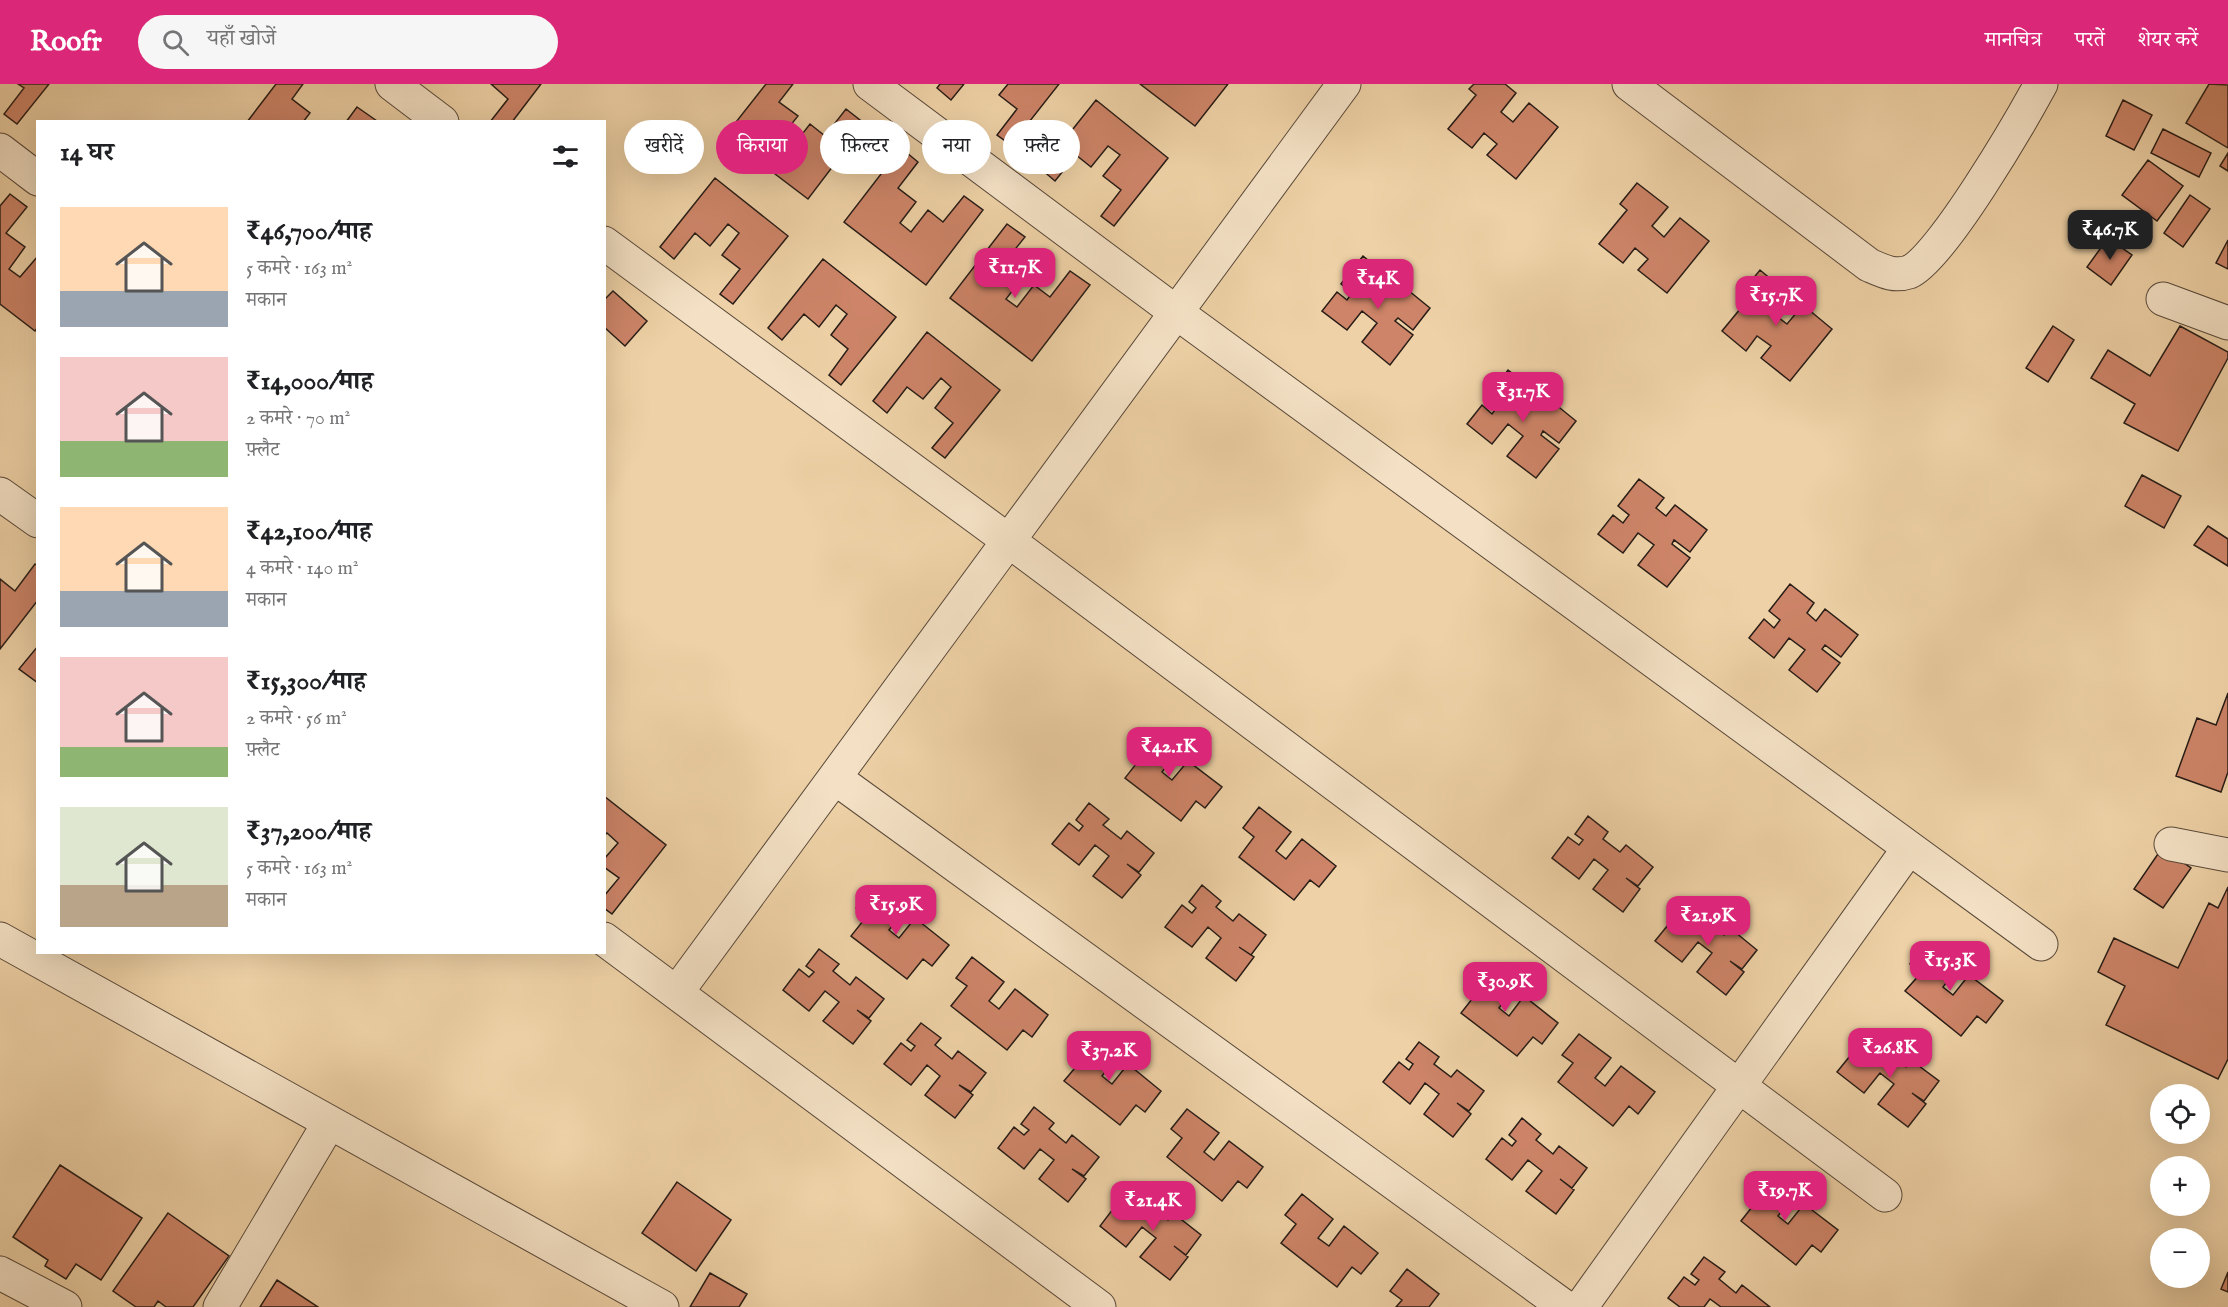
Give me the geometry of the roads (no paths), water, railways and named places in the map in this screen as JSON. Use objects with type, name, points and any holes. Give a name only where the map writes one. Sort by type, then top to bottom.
[{"type":"street","points":[[392,84],[439,120]]},
{"type":"street","points":[[870,84],[1177,313],[2042,944]]},
{"type":"street","points":[[677,992],[1344,84]]},
{"type":"street","points":[[1629,84],[1869,265],[1895,275],[1911,271],[1933,249],[1986,177],[2041,84]]},
{"type":"street","points":[[0,150],[36,177]]},
{"type":"street","points":[[606,244],[1009,541],[1885,1195]]},
{"type":"street","points":[[2163,299],[2228,324]]},
{"type":"street","points":[[0,494],[36,520]]},
{"type":"street","points":[[835,778],[1565,1307]]},
{"type":"street","points":[[2171,844],[2228,855]]},
{"type":"street","points":[[1581,1307],[1909,848]]},
{"type":"street","points":[[0,939],[662,1307]]},
{"type":"street","points":[[606,940],[1099,1307]]},
{"type":"street","points":[[220,1307],[329,1123]]},
{"type":"street","points":[[0,1273],[65,1307]]}]
